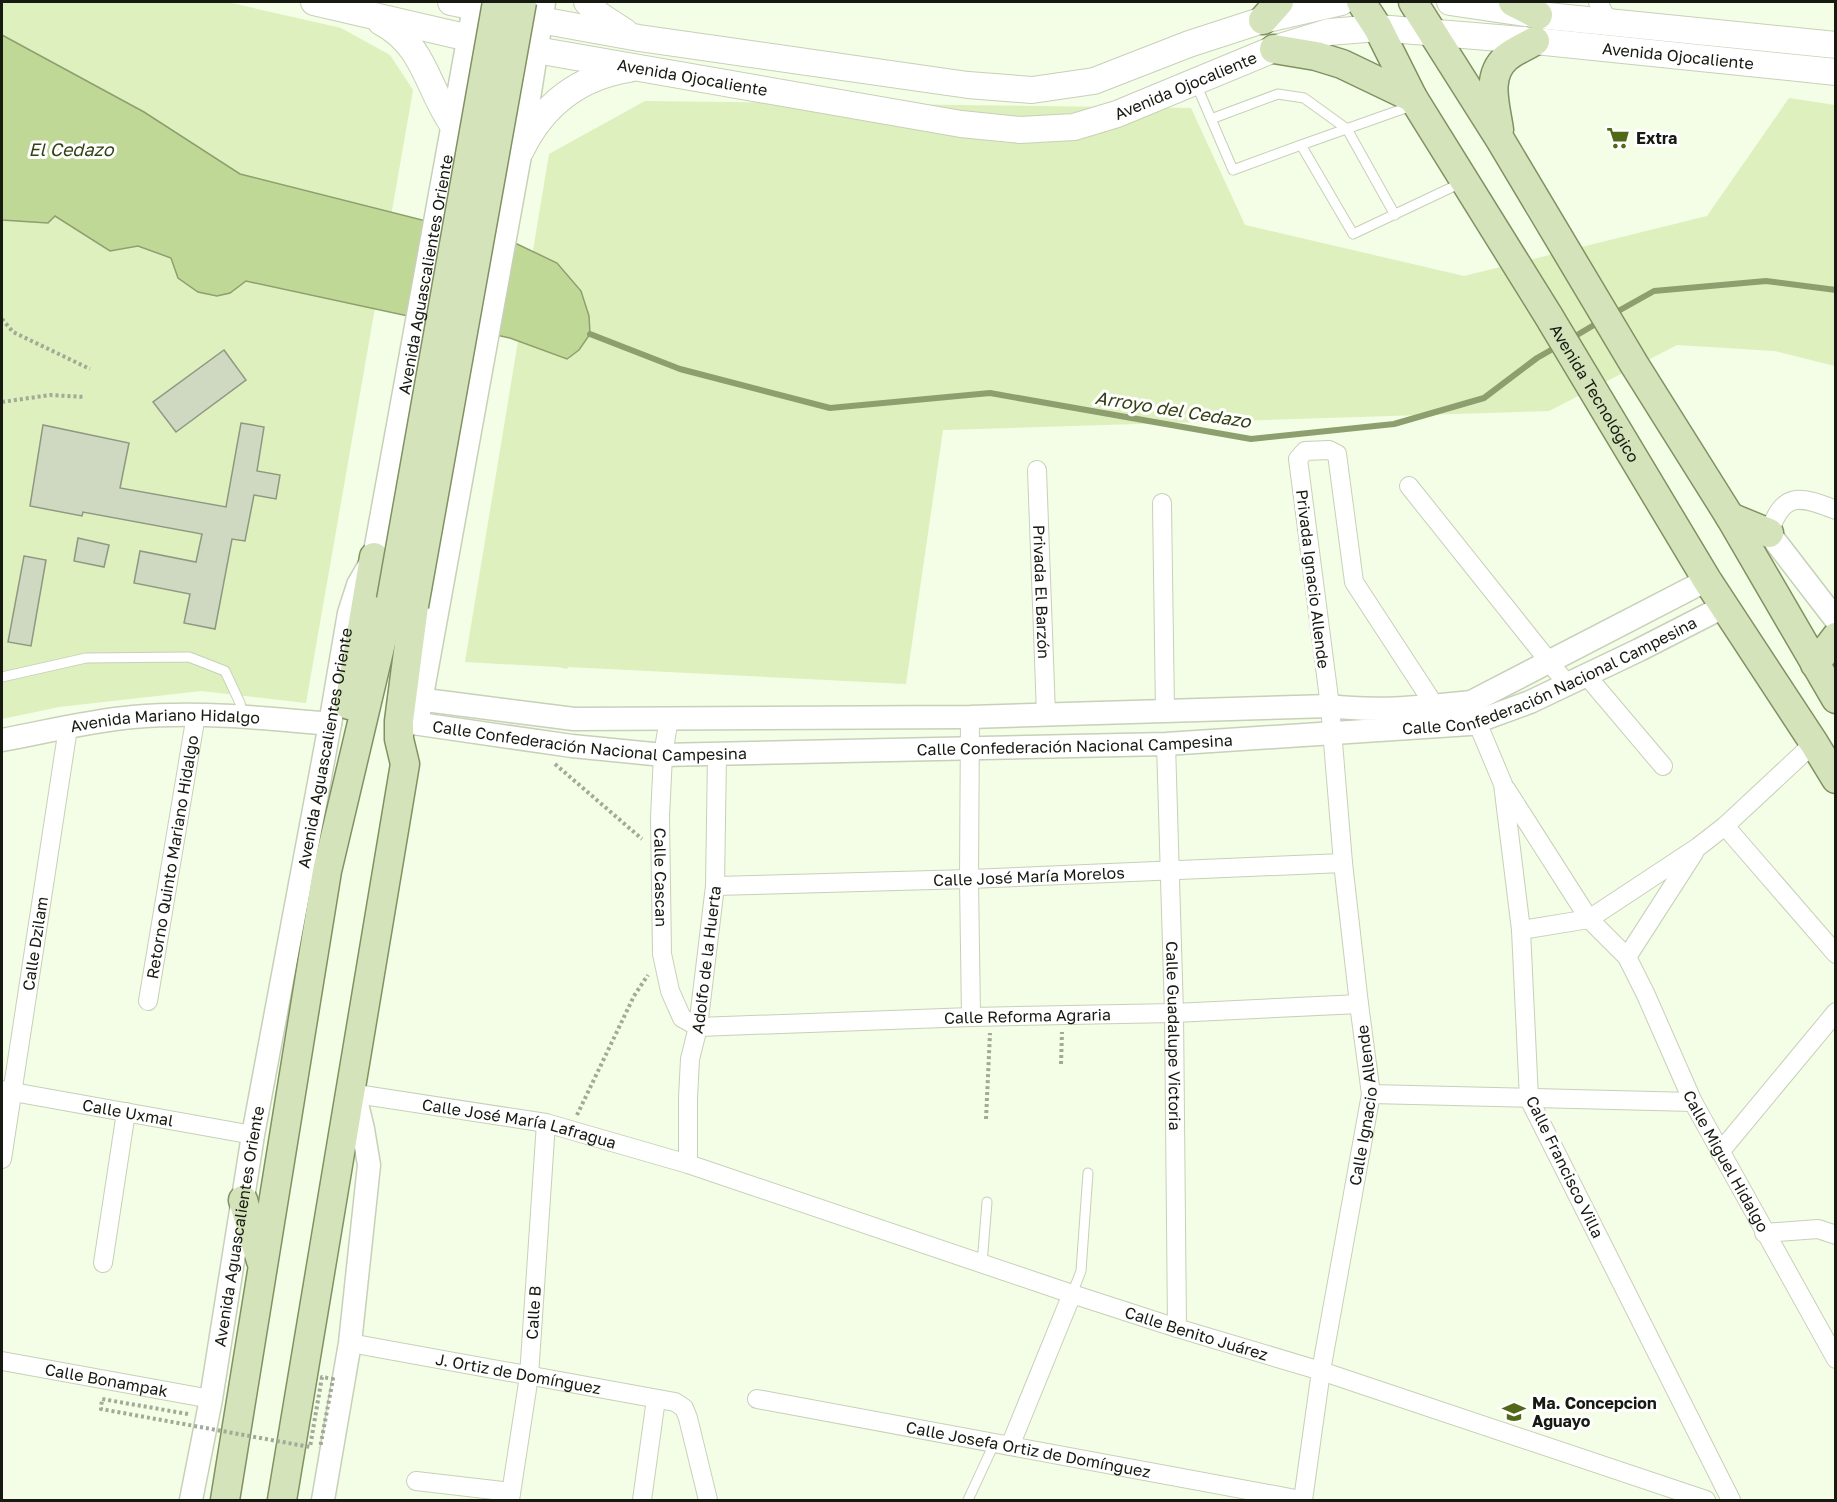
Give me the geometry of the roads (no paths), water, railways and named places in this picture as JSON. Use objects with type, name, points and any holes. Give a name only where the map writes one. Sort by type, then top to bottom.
[{"type":"main road","points":[[314,2],[358,12],[387,25],[411,46],[420,59],[441,106],[453,125]]},
{"type":"main road","points":[[587,2],[611,24],[639,38]]},
{"type":"main road","name":"Avenida Ojocaliente","points":[[474,3],[535,8],[639,38],[968,85],[1032,90],[1094,81],[1271,11],[1341,2]]},
{"type":"main road","name":"Avenida Tecnológico","points":[[1361,2],[1378,28],[1415,101],[1548,315],[1707,580],[1836,779]]},
{"type":"main road","points":[[1413,2],[1501,141],[1634,364],[1730,517],[1836,699]]},
{"type":"main road","name":"Avenida Ojocaliente","points":[[1450,2],[1836,72]]},
{"type":"main road","points":[[1501,141],[1492,85],[1497,71],[1506,59],[1543,18],[1513,2]]},
{"type":"main road","name":"Avenida Aguascalientes Oriente","points":[[282,1500],[405,764],[399,739],[410,710],[403,603],[474,3]]},
{"type":"main road","name":"Avenida Aguascalientes Oriente","points":[[225,1500],[327,871],[403,603],[535,8]]},
{"type":"main road","name":"Avenida Ojocaliente","points":[[358,12],[469,38],[536,50],[961,123],[1020,130],[1074,127],[1117,114],[1274,49],[1329,32],[1378,28],[1431,31],[1604,12],[1836,45]]},
{"type":"main road","points":[[1274,49],[1316,56],[1342,64],[1415,101]]},
{"type":"main road","points":[[519,159],[539,119],[566,94],[595,77],[645,68]]},
{"type":"main road","points":[[1730,517],[1769,533]]},
{"type":"main road","points":[[327,871],[335,790],[374,557]]},
{"type":"main road","points":[[1815,664],[1836,637]]},
{"type":"main road","points":[[243,1200],[263,1268]]},
{"type":"street","name":"Avenida Aguascalientes Oriente","points":[[191,1500],[211,1399],[253,1136],[353,598],[374,557],[474,3]]},
{"type":"street","name":"Avenida Aguascalientes Oriente","points":[[410,710],[484,349],[519,159],[536,50],[535,8]]},
{"type":"street","points":[[448,153],[457,138],[464,133],[472,129],[489,128],[498,131],[511,143],[519,159]]},
{"type":"street","name":"Privada Ignacio Allende","points":[[1330,706],[1298,459],[1305,451],[1329,450],[1337,454],[1354,582],[1435,706]]},
{"type":"street","name":"Privada El Barzón","points":[[1036,470],[1046,714]]},
{"type":"street","points":[[1409,486],[1551,662],[1577,680],[1663,766]]},
{"type":"street","points":[[1836,510],[1798,499],[1791,501],[1784,504],[1774,517],[1769,533],[1836,620]]},
{"type":"street","points":[[1162,503],[1165,711]]},
{"type":"street","name":"Calle Confederación Nacional Campesina","points":[[410,710],[574,718],[970,717],[1330,706],[1360,710],[1435,706],[1474,712],[1551,662],[1707,580]]},
{"type":"street","name":"Calle Confederación Nacional Campesina","points":[[410,710],[572,746],[663,755],[1166,744],[1331,735],[1530,702],[1725,606]]},
{"type":"street","name":"Calle Ignacio Allende","points":[[1302,1500],[1321,1371],[1371,1094],[1343,863],[1330,706]]},
{"type":"street","name":"Calle Francisco Villa","points":[[1474,712],[1503,784],[1521,930],[1529,1099],[1731,1500]]},
{"type":"street","name":"Retorno Quinto Mariano Hidalgo","points":[[148,1001],[196,715]]},
{"type":"street","name":"Avenida Mariano Hidalgo","points":[[2,740],[133,717],[243,716],[330,724]]},
{"type":"street","points":[[970,717],[971,1017]]},
{"type":"street","name":"Calle Cascan","points":[[669,718],[663,755],[660,855],[662,954],[670,991],[682,1018],[698,1027]]},
{"type":"street","name":"Calle Dzilam","points":[[2,1159],[7,1091],[68,728]]},
{"type":"street","points":[[1521,930],[1589,919],[1698,847],[1725,826],[1814,743]]},
{"type":"street","name":"Calle Guadalupe Victoria","points":[[1166,744],[1174,1013],[1177,1328]]},
{"type":"street","name":"Adolfo de la Huerta","points":[[688,1164],[690,1059],[698,1027],[715,886],[717,755]]},
{"type":"street","name":"Calle Miguel Hidalgo","points":[[1503,784],[1589,919],[1627,957],[1646,994],[1693,1102],[1836,1359]]},
{"type":"street","points":[[1725,826],[1836,954]]},
{"type":"street","points":[[1627,957],[1698,847]]},
{"type":"street","name":"Calle José María Morelos","points":[[715,886],[969,879],[1343,863]]},
{"type":"street","name":"Calle Reforma Agraria","points":[[698,1027],[991,1016],[1174,1013],[1359,1004]]},
{"type":"street","points":[[1720,1152],[1836,1012]]},
{"type":"street","name":"Calle Uxmal","points":[[7,1091],[253,1136]]},
{"type":"street","points":[[1371,1094],[1693,1102]]},
{"type":"street","points":[[323,1500],[350,1343],[369,1166],[358,1108],[350,1096]]},
{"type":"street","name":"Calle José María Lafragua","points":[[350,1096],[546,1123],[688,1164]]},
{"type":"street","points":[[103,1263],[126,1112]]},
{"type":"street","name":"Calle B","points":[[511,1496],[529,1376],[546,1123]]},
{"type":"street","name":"Calle Benito Juárez","points":[[688,1164],[1072,1294],[1321,1371],[1706,1500]]},
{"type":"street","points":[[1764,1233],[1818,1229],[1836,1235]]},
{"type":"street","points":[[1002,1445],[1072,1294]]},
{"type":"street","name":"J. Ortiz de Domínguez","points":[[350,1343],[675,1402],[684,1408],[708,1500]]},
{"type":"street","name":"Calle Bonampak","points":[[2,1361],[211,1399]]},
{"type":"street","points":[[642,1500],[656,1399]]},
{"type":"street","name":"Calle Josefa Ortiz de Domínguez","points":[[757,1399],[1302,1500]]},
{"type":"street","points":[[416,1482],[511,1496]]},
{"type":"lane","points":[[1195,82],[1233,170],[1347,129],[1415,101]]},
{"type":"lane","points":[[1211,119],[1278,94],[1304,98],[1347,129],[1395,214]]},
{"type":"lane","points":[[1301,145],[1353,234],[1465,181]]},
{"type":"lane","points":[[2,677],[86,658],[189,657],[225,671],[240,703],[243,716]]},
{"type":"lane","points":[[1072,1294],[1081,1271],[1088,1173]]},
{"type":"lane","points":[[982,1264],[987,1202]]},
{"type":"lane","points":[[968,1500],[1002,1445]]},
{"type":"water","name":"El Cedazo","points":[[2,35],[144,112],[240,174],[517,244],[557,263],[581,291],[589,316],[590,334],[579,350],[567,359],[510,338],[246,281],[230,293],[217,296],[198,292],[178,278],[171,258],[138,246],[110,251],[55,216],[48,223],[2,220]]},
{"type":"waterway","name":"Arroyo del Cedazo","points":[[1613,314],[1654,291],[1766,281],[1836,290]]},
{"type":"waterway","name":"Arroyo del Cedazo","points":[[1572,338],[1599,322]]},
{"type":"waterway","name":"Arroyo del Cedazo","points":[[590,334],[680,369],[830,408],[990,393],[1251,439],[1394,424],[1484,398],[1537,358],[1558,346]]},
{"type":"place","name":"Extra","points":[[1618,138]]},
{"type":"place","name":"Ma. Concepcion Aguayo","points":[[1514,1412]]}]
